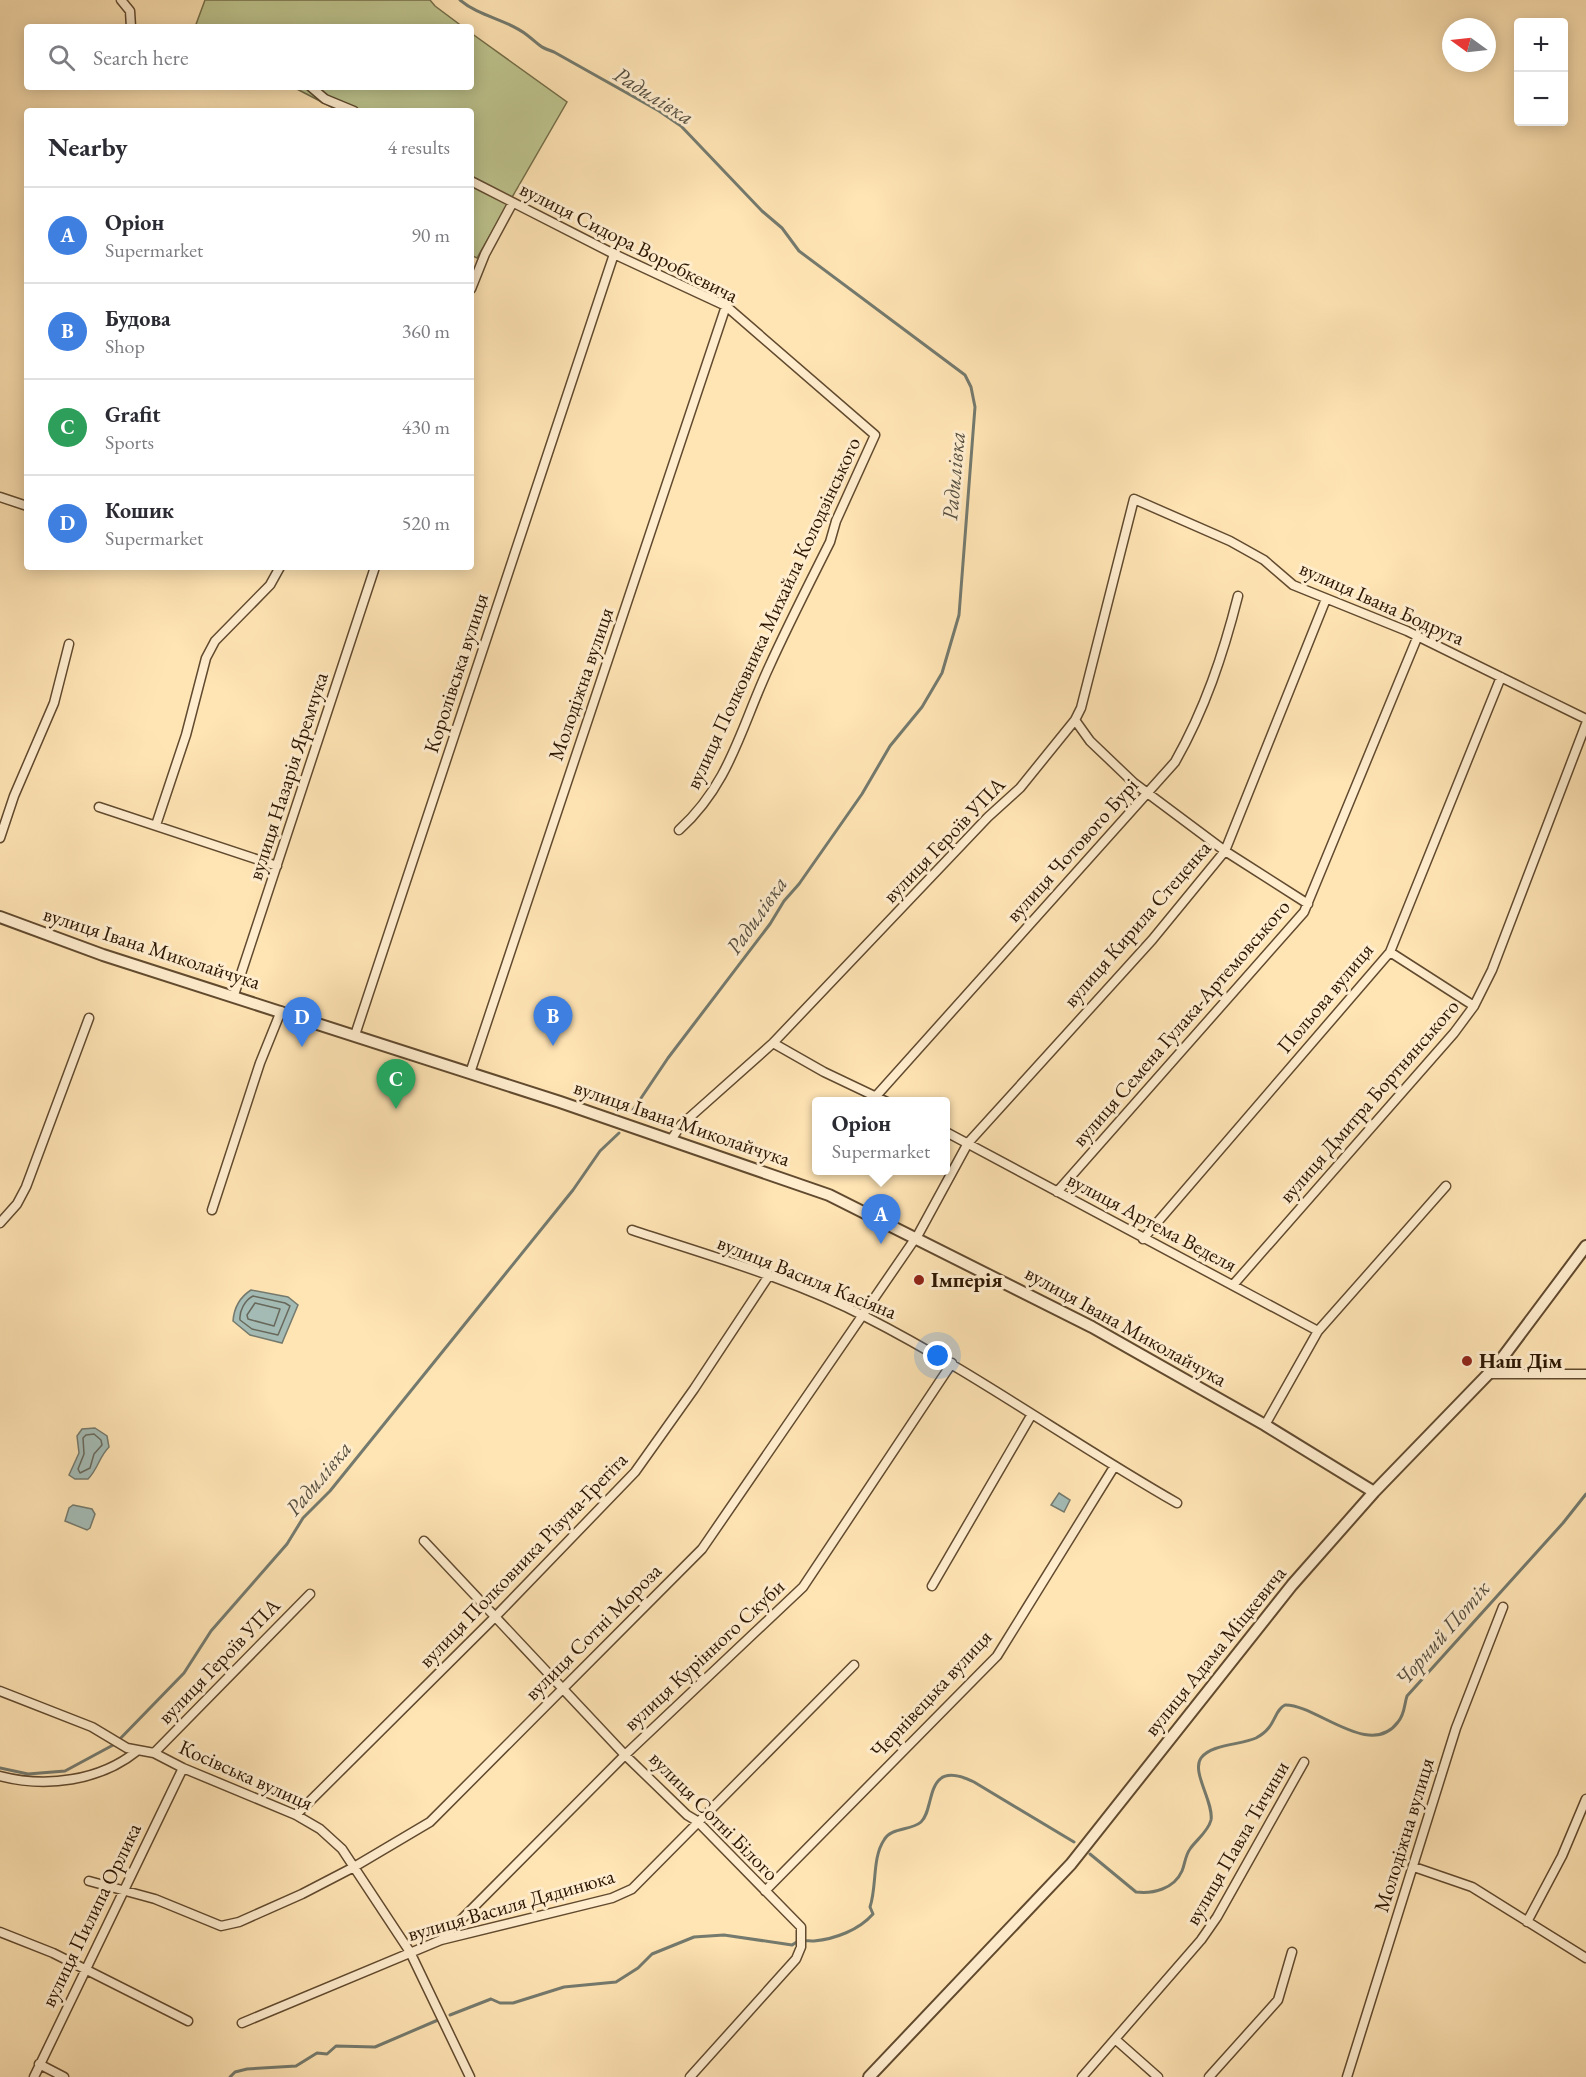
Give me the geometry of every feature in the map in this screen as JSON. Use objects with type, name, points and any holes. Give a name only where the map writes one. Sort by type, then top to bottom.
[{"type":"street","points":[[121,0],[130,11],[131,24]]},
{"type":"street","points":[[314,90],[325,99],[347,108]]},
{"type":"street","name":"вулиця Сидора Воробкевича","points":[[474,183],[614,254],[726,306],[875,435]]},
{"type":"street","points":[[474,282],[485,254],[512,204]]},
{"type":"street","name":"Королівська вулиця","points":[[355,1035],[614,254]]},
{"type":"street","name":"Молодіжна вулиця","points":[[470,1073],[726,306]]},
{"type":"street","name":"вулиця Полковника Михайла Колодзінського","points":[[678,830],[708,800],[721,778],[752,712],[769,667],[830,542],[836,521],[875,435]]},
{"type":"street","points":[[0,497],[24,505]]},
{"type":"street","name":"вулиця Івана Бодруга","points":[[1134,499],[1230,541],[1264,560],[1288,582],[1407,631],[1586,722]]},
{"type":"street","name":"вулиця Героїв УПА","points":[[670,1140],[681,1125],[773,1043],[988,817],[1020,788],[1075,720],[1081,708],[1113,577],[1129,527],[1134,499]]},
{"type":"street","points":[[156,825],[186,735],[206,658],[215,640],[270,585],[278,570]]},
{"type":"street","name":"вулиця Назарія Яремчука","points":[[234,995],[374,570]]},
{"type":"street","name":"вулиця Чотового Бурі","points":[[877,1095],[1175,762],[1195,726],[1223,656],[1238,596]]},
{"type":"street","name":"вулиця Кирила Стеценка","points":[[968,1143],[1152,940],[1225,851],[1326,599]]},
{"type":"street","name":"вулиця Семена Гулака-Артемовського","points":[[1057,1192],[1308,904],[1358,776],[1373,747],[1389,701],[1417,638]]},
{"type":"street","points":[[0,838],[14,796],[54,703],[69,644]]},
{"type":"street","name":"Польова вулиця","points":[[1143,1239],[1389,952],[1501,677]]},
{"type":"street","points":[[1075,720],[1100,751],[1134,783],[1225,851],[1308,904]]},
{"type":"street","name":"вулиця Дмитра Бортнянського","points":[[1233,1285],[1454,1033],[1474,1006],[1492,970],[1586,722]]},
{"type":"street","points":[[99,807],[278,866]]},
{"type":"street","name":"вулиця Івана Миколайчука","points":[[0,917],[104,955],[234,995],[470,1073],[829,1195],[1092,1327],[1265,1425],[1374,1492]]},
{"type":"street","points":[[1389,952],[1474,1006]]},
{"type":"street","points":[[212,1210],[260,1063],[281,1011]]},
{"type":"street","points":[[0,1223],[17,1204],[26,1187],[89,1018]]},
{"type":"street","points":[[773,1043],[824,1072],[881,1097]]},
{"type":"street","name":"вулиця Артема Веделя","points":[[950,1134],[1318,1331]]},
{"type":"street","name":"вулиця Сотні Мороза","points":[[90,1881],[155,1899],[221,1926],[239,1922],[302,1894],[354,1867],[430,1822],[709,1541],[916,1237],[968,1143]]},
{"type":"street","points":[[1265,1425],[1318,1331],[1446,1186]]},
{"type":"street","name":"вулиця Василя Касіяна","points":[[632,1230],[768,1277],[862,1315],[952,1363],[1114,1467],[1177,1503]]},
{"type":"street","name":"вулиця Адама Міцкевича","points":[[869,2077],[1082,1848],[1292,1585],[1374,1492],[1489,1374],[1586,1246]]},
{"type":"street","name":"вулиця Полковника Різуна-Грегіта","points":[[296,1815],[494,1618],[634,1472],[694,1389],[768,1277]]},
{"type":"street","name":"вулиця Курінного Скуби","points":[[441,1940],[625,1755],[803,1587],[952,1363]]},
{"type":"street","points":[[1489,1374],[1586,1374]]},
{"type":"street","points":[[932,1586],[1032,1414]]},
{"type":"street","name":"Чернівецька вулиця","points":[[765,1891],[997,1656],[1114,1467]]},
{"type":"street","name":"вулиця Сотні Білого","points":[[424,1541],[625,1755],[687,1815],[697,1821],[801,1927],[802,1940],[794,1961],[690,2077]]},
{"type":"street","name":"вулиця Героїв УПА","points":[[154,1753],[310,1594]]},
{"type":"street","name":"Молодіжна вулиця","points":[[1347,2077],[1456,1728],[1503,1607]]},
{"type":"street","name":"вулиця Василя Дядинюка","points":[[242,2024],[441,1940],[620,1895],[641,1882],[697,1821],[854,1665]]},
{"type":"street","points":[[0,1690],[92,1727],[120,1744],[137,1751],[154,1753]]},
{"type":"street","points":[[0,1776],[34,1782],[79,1778],[118,1764],[137,1751]]},
{"type":"street","name":"Косівська вулиця","points":[[154,1753],[183,1768],[296,1815],[337,1842],[410,1952],[470,2077]]},
{"type":"street","name":"вулиця Павла Тичини","points":[[1082,2077],[1201,1940],[1217,1917],[1304,1762]]},
{"type":"street","name":"вулиця Пилипа Орлика","points":[[34,2077],[183,1768]]},
{"type":"street","points":[[1527,1922],[1562,1856],[1586,1799]]},
{"type":"street","points":[[1414,1867],[1472,1887],[1586,1958]]},
{"type":"street","points":[[0,1932],[53,1953],[188,2021]]},
{"type":"street","points":[[1209,2077],[1278,2000],[1292,1952]]},
{"type":"street","points":[[1115,2039],[1158,2077]]},
{"type":"street","points":[[39,2064],[64,2077]]},
{"type":"green space","points":[[205,0],[430,0],[459,24],[196,24]]},
{"type":"green space","points":[[474,35],[567,102],[477,258],[474,256],[474,108],[333,108],[299,90],[474,90]]},
{"type":"water","points":[[251,1290],[288,1297],[298,1305],[282,1343],[250,1335],[233,1321],[238,1303]]},
{"type":"water","points":[[95,1428],[107,1436],[109,1447],[88,1479],[75,1479],[69,1475],[79,1453],[77,1436],[82,1429]]},
{"type":"water","points":[[1059,1493],[1070,1500],[1064,1512],[1051,1505]]},
{"type":"water","points":[[73,1505],[92,1509],[95,1514],[87,1530],[65,1521],[69,1508]]},
{"type":"waterway","name":"Радилівка","points":[[460,0],[476,10],[511,25],[541,47],[554,52],[659,111],[681,126],[762,211],[782,228],[799,251],[965,375],[971,387],[975,407],[959,615],[942,673],[922,707],[890,746],[862,794],[799,884],[668,1058],[631,1113]]},
{"type":"waterway","name":"Радилівка","points":[[0,1768],[28,1774],[65,1771],[115,1744],[184,1673],[211,1631],[287,1544],[303,1518],[330,1491],[573,1190],[600,1151],[619,1133]]},
{"type":"waterway","name":"Чорний Потік","points":[[1090,1854],[1136,1892],[1156,1891],[1174,1882],[1182,1871],[1188,1852],[1205,1832],[1211,1820],[1199,1771],[1201,1758],[1219,1747],[1250,1740],[1263,1734],[1278,1711],[1285,1705],[1298,1707],[1358,1733],[1373,1735],[1386,1732],[1400,1719],[1407,1696],[1563,1523],[1586,1494]]},
{"type":"waterway","name":"Чорний Потік","points":[[450,2015],[491,1999],[500,2003],[513,2003],[564,1987],[616,1982],[638,1968],[652,1954],[694,1937],[724,1935],[792,1945],[800,1941],[822,1940],[846,1933],[861,1925],[873,1914],[870,1907],[876,1864],[884,1840],[891,1833],[921,1822],[934,1788],[939,1780],[946,1776],[958,1776],[974,1782],[1074,1842]]},
{"type":"waterway","name":"Чорний Потік","points":[[230,2077],[235,2072],[247,2069],[296,2066],[317,2053],[327,2054],[336,2046],[375,2047],[438,2020]]},
{"type":"place","name":"Будова","points":[[553,1046]]},
{"type":"place","name":"Кошик","points":[[302,1047]]},
{"type":"place","name":"Grafit","points":[[396,1109]]},
{"type":"place","name":"Оріон","points":[[881,1244]]},
{"type":"place","name":"Імперія","points":[[919,1280]]},
{"type":"place","name":"Наш Дім","points":[[1467,1361]]}]
